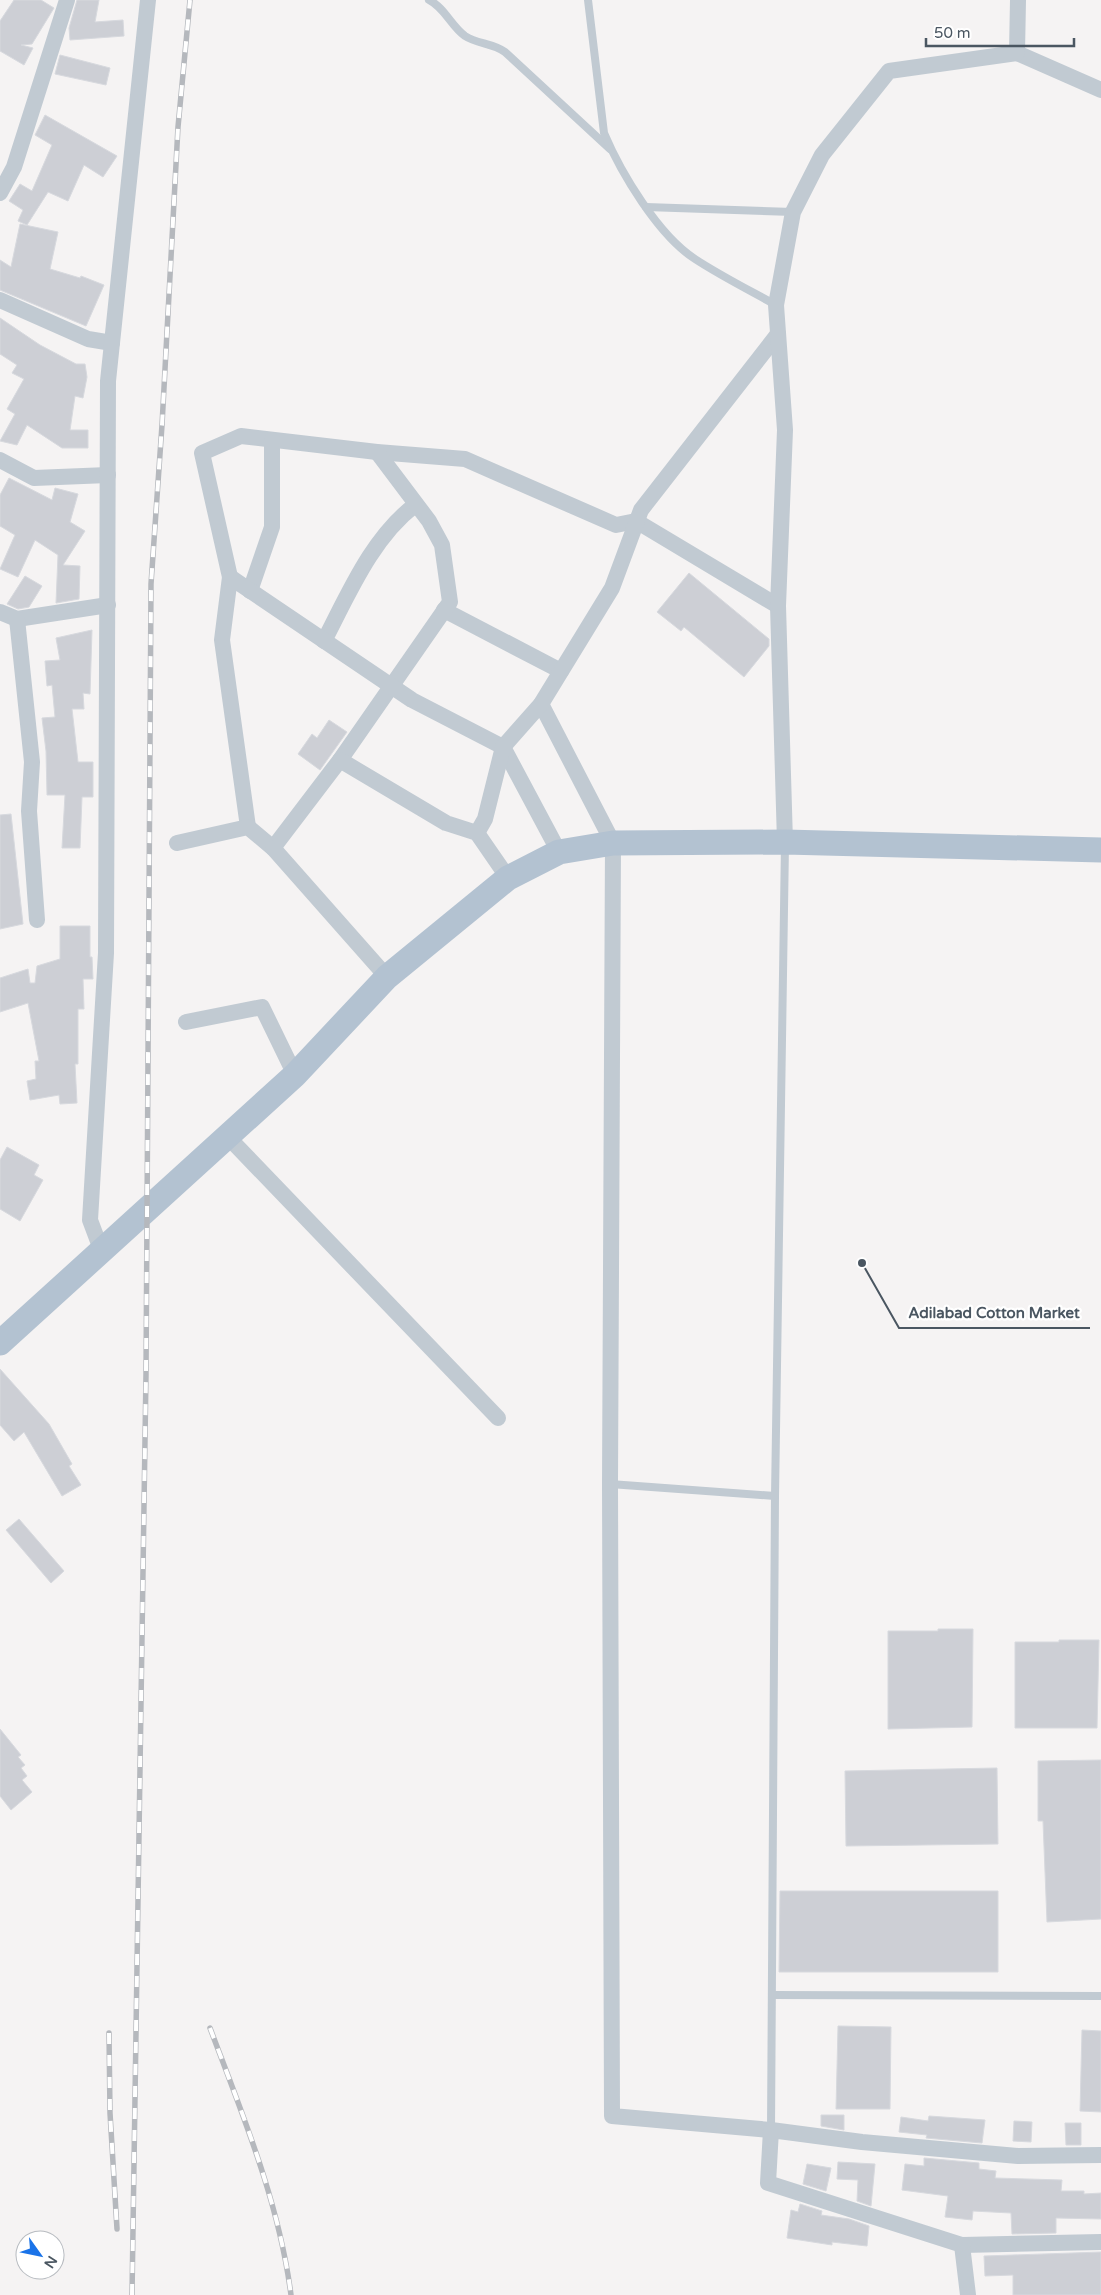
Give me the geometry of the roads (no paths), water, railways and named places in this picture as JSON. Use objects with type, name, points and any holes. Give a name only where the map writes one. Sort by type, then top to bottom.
[{"type":"main road","points":[[0,1343],[295,1075],[387,977],[508,878],[559,852],[613,843],[785,842],[1101,850]]},
{"type":"street","points":[[0,193],[7,163],[67,0]]},
{"type":"street","points":[[102,1252],[90,1220],[106,953],[108,381],[148,0]]},
{"type":"street","points":[[1017,54],[1018,0]]},
{"type":"street","points":[[785,842],[778,606],[785,430],[776,305],[793,212],[822,155],[889,71],[1017,54],[1101,90]]},
{"type":"street","points":[[0,300],[88,339],[112,343]]},
{"type":"street","points":[[477,833],[485,820],[503,748],[541,704],[612,588],[641,510],[778,334]]},
{"type":"street","points":[[387,977],[273,848],[248,827],[222,640],[230,578],[202,453],[241,436],[377,452],[465,459],[616,525],[636,521],[778,606]]},
{"type":"street","points":[[250,591],[272,527],[272,440]]},
{"type":"street","points":[[273,848],[340,760],[450,602],[442,545],[429,521],[415,505],[377,452]]},
{"type":"street","points":[[0,460],[34,478],[108,475]]},
{"type":"street","points":[[324,641],[361,569],[400,516],[415,505]]},
{"type":"street","points":[[230,578],[412,700],[503,748],[559,852]]},
{"type":"street","points":[[0,612],[16,619],[108,605]]},
{"type":"street","points":[[444,610],[561,671]]},
{"type":"street","points":[[16,619],[32,762],[29,810],[37,920]]},
{"type":"street","points":[[541,704],[613,843],[610,1484],[612,2116],[771,2130],[862,2142],[1018,2156],[1101,2155]]},
{"type":"street","points":[[340,760],[446,822],[477,833],[508,878]]},
{"type":"street","points":[[178,843],[248,827]]},
{"type":"street","points":[[186,1022],[262,1007],[295,1075]]},
{"type":"street","points":[[228,1137],[498,1418]]},
{"type":"street","points":[[771,2130],[768,2183],[962,2245],[1101,2242]]},
{"type":"street","points":[[962,2245],[968,2295]]},
{"type":"lane","points":[[429,0],[440,7],[463,35],[474,41],[500,48],[612,151]]},
{"type":"lane","points":[[588,0],[603,125],[612,151],[646,207],[665,232],[694,259],[776,305]]},
{"type":"lane","points":[[646,207],[793,212]]},
{"type":"lane","points":[[771,2130],[775,1496],[785,842]]},
{"type":"lane","points":[[610,1484],[775,1496]]},
{"type":"lane","points":[[772,1995],[1101,1996]]},
{"type":"railway","points":[[132,2295],[146,1374],[151,584],[162,425],[178,127],[190,0]]},
{"type":"railway","points":[[210,2028],[247,2127],[269,2193],[278,2226],[291,2295]]},
{"type":"railway","points":[[109,2033],[110,2113],[117,2229]]},
{"type":"place","name":"Adilabad Cotton Market","points":[[862,1263]]}]
